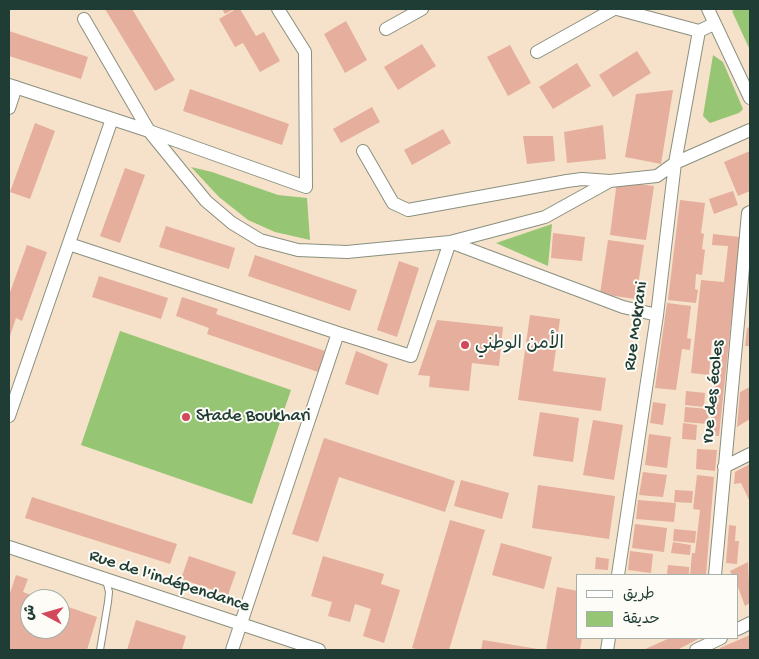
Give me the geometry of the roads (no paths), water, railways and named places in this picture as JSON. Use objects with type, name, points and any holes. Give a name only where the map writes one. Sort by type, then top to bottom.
[{"type":"street","points":[[9,108],[12,86],[148,131],[306,187],[305,52],[278,9]]},
{"type":"street","points":[[386,29],[422,9]]},
{"type":"street","points":[[537,52],[615,9],[700,31],[714,24]]},
{"type":"street","points":[[708,9],[750,98]]},
{"type":"street","points":[[84,19],[148,131],[206,202],[232,223],[260,240],[298,250],[347,252],[450,242],[545,217],[610,181]]},
{"type":"street","name":"Rue Mokrani","points":[[618,574],[656,315],[675,163],[700,31]]},
{"type":"street","points":[[9,416],[112,119]]},
{"type":"street","points":[[363,151],[393,203],[408,210],[582,179],[610,181],[657,176],[675,163],[750,130]]},
{"type":"street","name":"rue des écoles","points":[[715,574],[749,213]]},
{"type":"street","points":[[450,242],[623,307],[656,315]]},
{"type":"street","points":[[69,244],[411,356],[450,242]]},
{"type":"street","points":[[738,326],[750,319]]},
{"type":"street","points":[[232,650],[338,333]]},
{"type":"street","points":[[724,467],[750,454]]},
{"type":"street","name":"Rue de l'indépendance","points":[[10,551],[106,579],[319,650]]},
{"type":"street","points":[[696,650],[712,642]]},
{"type":"lane","points":[[100,650],[109,592],[106,579]]},
{"type":"place","name":"الأمن الوطني","points":[[465,345]]},
{"type":"place","name":"Stade Boukhari","points":[[186,417]]}]
